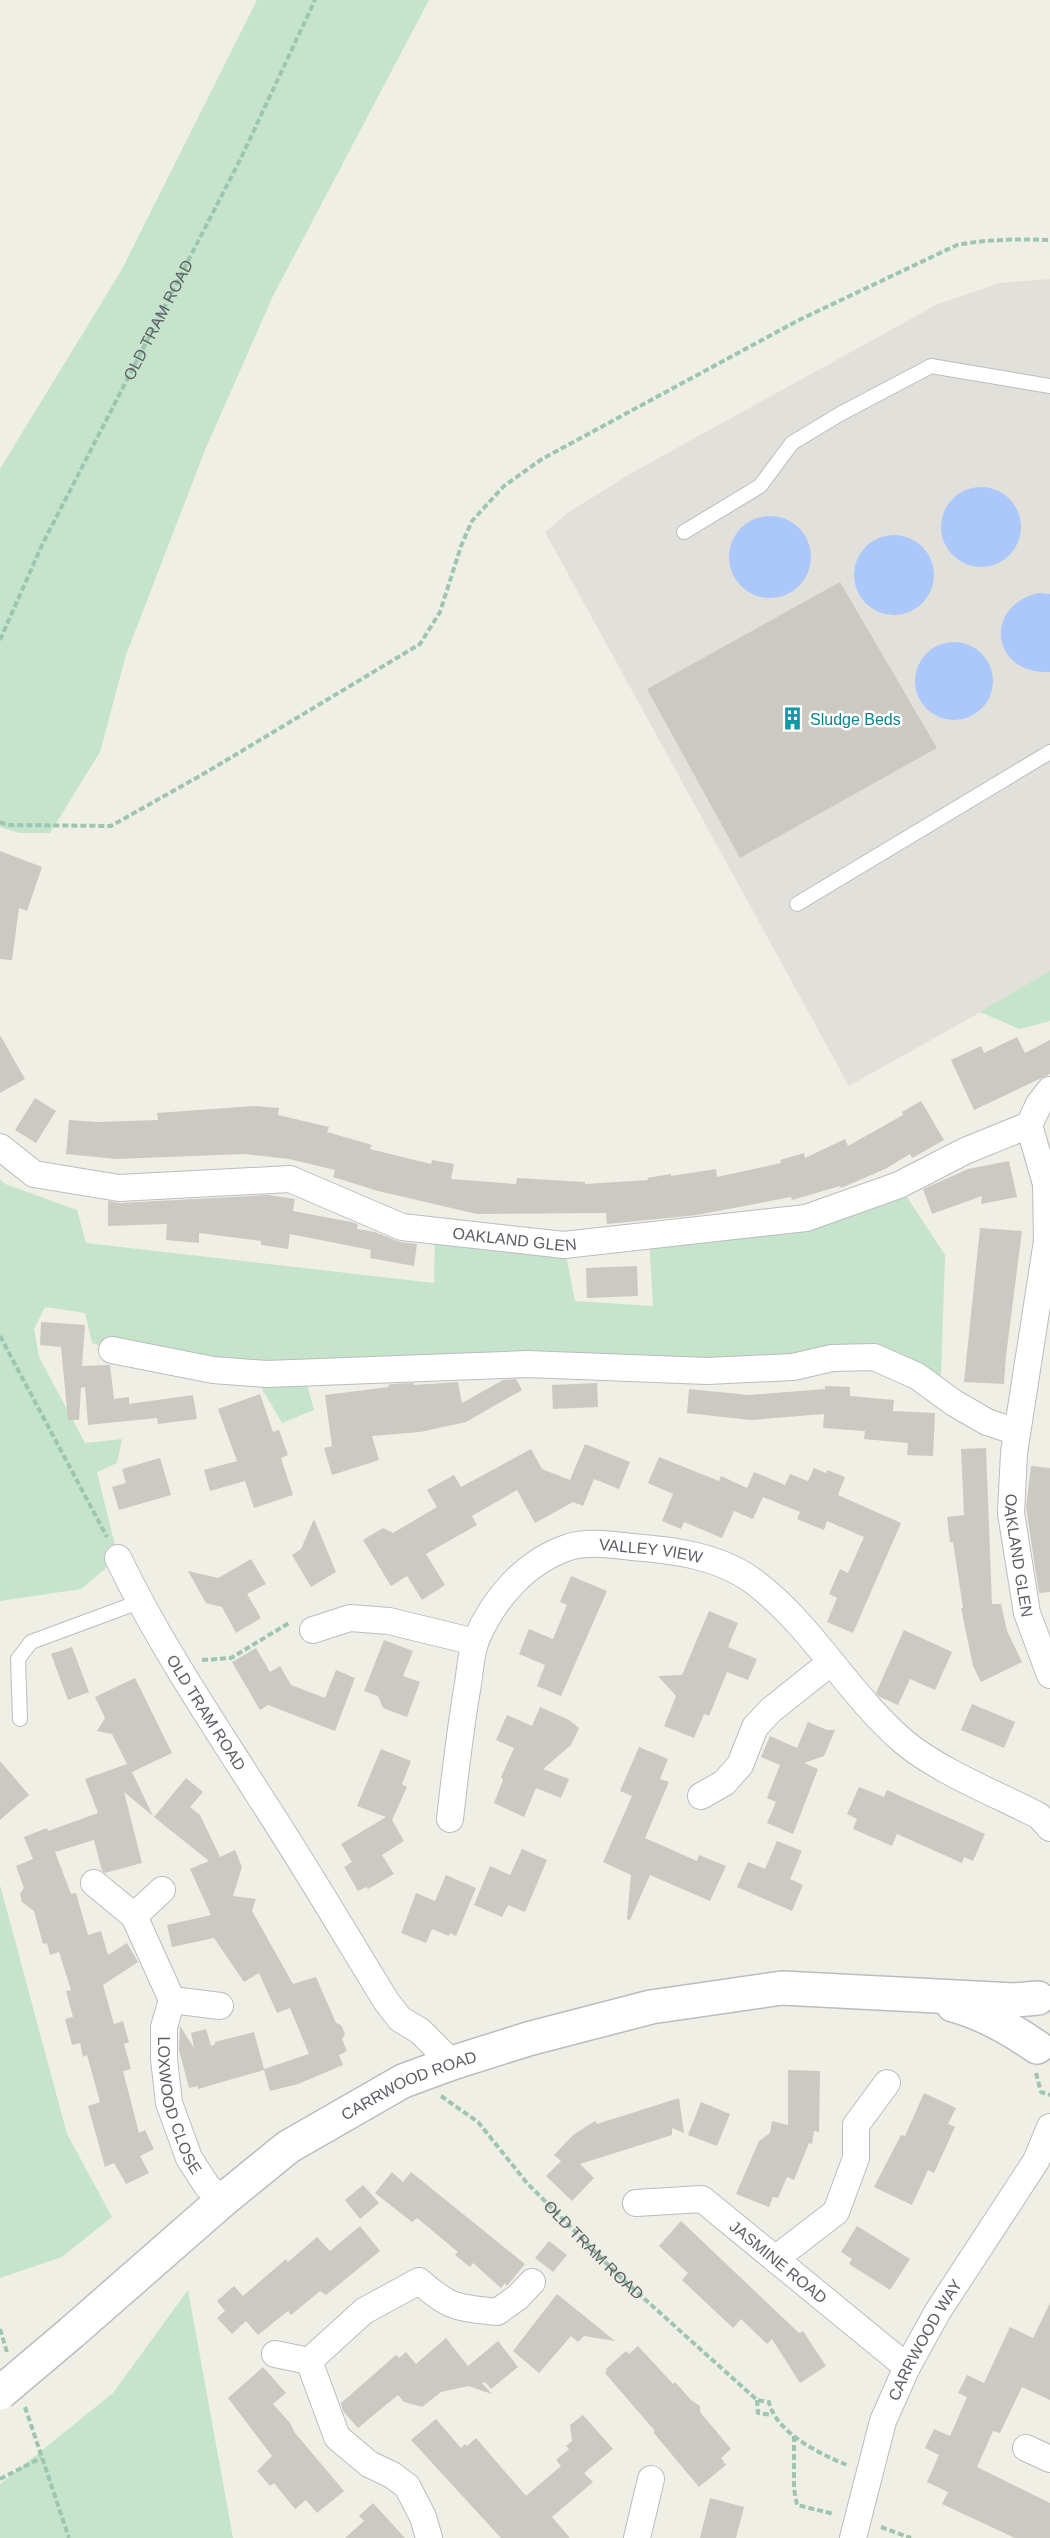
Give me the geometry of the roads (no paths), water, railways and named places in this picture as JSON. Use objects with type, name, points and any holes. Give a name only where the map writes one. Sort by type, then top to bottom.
[{"type":"street","points":[[1029,1125],[1039,1104],[1050,1090]]},
{"type":"street","name":"OAKLAND GLEN","points":[[0,1147],[34,1174],[119,1188],[290,1179],[402,1227],[564,1245],[806,1218],[899,1185],[965,1151],[1029,1125],[1046,1184],[1047,1241],[1017,1432],[1011,1513],[1027,1613],[1050,1675]]},
{"type":"street","points":[[112,1350],[213,1370],[267,1374],[527,1364],[707,1371],[793,1367],[832,1358],[874,1357],[917,1376],[987,1422],[1017,1432]]},
{"type":"street","name":"VALLEY VIEW","points":[[450,1819],[458,1742],[475,1642],[495,1603],[530,1566],[571,1546],[607,1545],[665,1550],[712,1560],[750,1579],[785,1606],[830,1663],[904,1742],[933,1761],[1046,1816]]},
{"type":"street","name":"OLD TRAM ROAD","points":[[118,1558],[139,1602],[171,1657],[266,1805],[386,2001],[400,2019],[420,2031],[450,2077]]},
{"type":"street","points":[[313,1630],[350,1618],[389,1621],[475,1642]]},
{"type":"street","points":[[701,1796],[724,1783],[740,1764],[755,1727],[771,1710],[830,1663]]},
{"type":"street","points":[[94,1883],[134,1916],[172,2000],[220,2006]]},
{"type":"street","points":[[134,1916],[162,1890]]},
{"type":"street","name":"CARRWOOD ROAD","points":[[0,2393],[223,2200],[288,2147],[403,2081],[450,2077],[528,2039],[651,2007],[782,1988],[1014,2000],[1044,1990]]},
{"type":"street","points":[[1039,2061],[1033,2027],[1044,1990]]},
{"type":"street","name":"CARRWOOD ROAD","points":[[907,1994],[970,2010],[1010,2029],[1039,2061]]},
{"type":"street","name":"LOXWOOD CLOSE","points":[[172,2000],[164,2027],[164,2059],[169,2103],[189,2158],[207,2186],[223,2200]]},
{"type":"street","points":[[775,2259],[836,2212],[856,2158],[856,2125],[887,2083]]},
{"type":"street","name":"CARRWOOD WAY","points":[[855,2528],[883,2421],[907,2367],[938,2311],[1043,2155],[1050,2127]]},
{"type":"street","name":"JASMINE ROAD","points":[[636,2204],[702,2199],[907,2367]]},
{"type":"street","points":[[309,2361],[364,2311],[419,2281],[442,2301],[458,2308],[496,2312],[518,2297],[532,2282]]},
{"type":"street","points":[[275,2354],[309,2361]]},
{"type":"street","points":[[309,2361],[337,2437],[369,2464],[392,2475],[407,2486],[423,2517],[429,2538]]},
{"type":"street","points":[[1026,2448],[1050,2459]]},
{"type":"street","points":[[637,2538],[651,2479]]},
{"type":"lane","points":[[684,532],[760,486],[792,443],[840,414],[931,366],[1050,386]]},
{"type":"lane","points":[[797,904],[1050,752]]},
{"type":"lane","points":[[20,1719],[18,1659],[31,1642],[139,1602]]},
{"type":"water","points":[[981,487],[996,490],[1009,499],[1018,512],[1021,527],[1018,542],[1009,555],[996,564],[981,567],[966,564],[953,555],[944,542],[941,527],[944,512],[953,499],[966,490]]},
{"type":"water","points":[[770,516],[786,519],[799,528],[808,541],[811,557],[808,573],[799,586],[786,595],[770,598],[754,595],[741,586],[732,573],[729,557],[732,541],[741,528],[754,519]]},
{"type":"water","points":[[894,535],[909,538],[922,547],[931,560],[934,575],[931,590],[922,603],[909,612],[894,615],[879,612],[866,603],[857,590],[854,575],[857,560],[866,547],[879,538]]},
{"type":"water","points":[[1038,593],[1050,594],[1050,672],[1031,670],[1016,663],[1006,652],[1001,639],[1002,625],[1008,612],[1020,601]]},
{"type":"water","points":[[954,642],[969,645],[986,659],[993,681],[990,696],[976,713],[954,720],[939,717],[922,703],[915,681],[918,666],[932,649]]},
{"type":"place","name":"Sludge Beds","points":[[792,719]]}]
